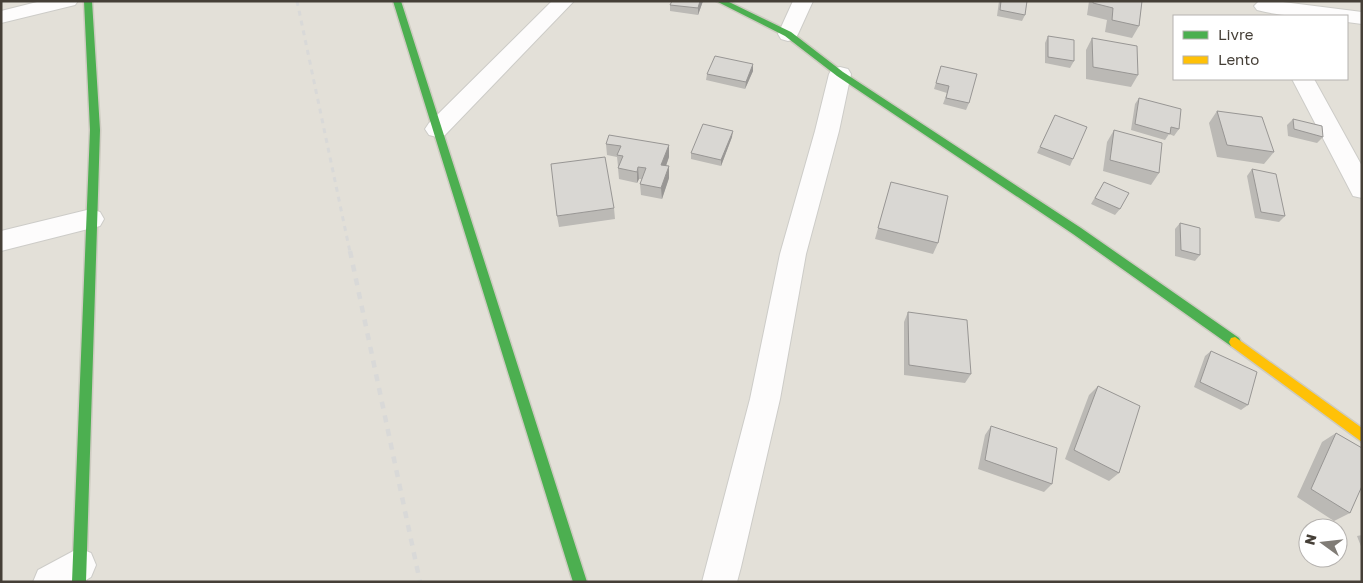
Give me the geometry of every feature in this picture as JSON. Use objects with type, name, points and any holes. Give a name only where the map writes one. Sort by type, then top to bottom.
[{"type":"street","points":[[1,17],[68,1]]},
{"type":"street","points":[[50,582],[79,573],[95,130],[88,1]]},
{"type":"street","points":[[396,1],[580,582]]},
{"type":"street","points":[[437,130],[564,1]]},
{"type":"street","points":[[720,1],[788,34],[840,74],[1077,231],[1362,436]]},
{"type":"street","points":[[788,34],[803,1]]},
{"type":"street","points":[[1265,8],[1333,15]]},
{"type":"street","points":[[1348,17],[1362,18]]},
{"type":"street","points":[[719,582],[765,399],[793,254],[827,131],[840,74]]},
{"type":"street","points":[[1303,80],[1362,189]]},
{"type":"street","points":[[1,241],[91,219]]},
{"type":"shaded area","points":[[1,1],[1362,1],[1362,582],[1,582]]},
{"type":"building","points":[[672,1],[700,1],[698,8],[670,5]]},
{"type":"building","points":[[1001,1],[1027,1],[1025,15],[1000,10]]},
{"type":"building","points":[[1093,1],[1142,1],[1139,26],[1112,20],[1113,8],[1093,3]]},
{"type":"building","points":[[1048,36],[1074,40],[1074,61],[1048,57]]},
{"type":"building","points":[[1092,38],[1137,46],[1138,75],[1093,67]]},
{"type":"building","points":[[715,56],[753,64],[746,82],[707,74]]},
{"type":"building","points":[[941,66],[977,74],[969,103],[946,98],[949,86],[936,83]]},
{"type":"building","points":[[1139,98],[1181,109],[1179,129],[1171,127],[1170,134],[1135,124]]},
{"type":"building","points":[[1217,111],[1262,117],[1274,152],[1227,145]]},
{"type":"building","points":[[1055,115],[1087,127],[1073,159],[1040,147]]},
{"type":"building","points":[[1293,119],[1322,126],[1323,137],[1294,129]]},
{"type":"building","points":[[703,124],[733,131],[721,160],[691,153]]},
{"type":"building","points":[[1114,130],[1162,143],[1159,173],[1110,160]]},
{"type":"building","points":[[609,135],[669,145],[661,165],[669,166],[661,188],[640,184],[646,168],[638,167],[637,172],[618,168],[623,156],[617,155],[621,146],[606,144]]},
{"type":"building","points":[[605,157],[614,208],[557,216],[551,164]]},
{"type":"building","points":[[1252,169],[1276,174],[1285,216],[1261,212]]},
{"type":"building","points":[[891,182],[948,196],[938,243],[878,228]]},
{"type":"building","points":[[1104,182],[1129,193],[1120,209],[1095,198]]},
{"type":"building","points":[[1180,223],[1200,228],[1200,255],[1181,250]]},
{"type":"building","points":[[908,312],[967,320],[971,374],[909,365]]},
{"type":"building","points":[[1211,351],[1257,372],[1248,405],[1200,382]]},
{"type":"building","points":[[1098,386],[1140,406],[1119,473],[1074,450]]},
{"type":"building","points":[[991,426],[1057,448],[1052,484],[985,460]]},
{"type":"building","points":[[1336,433],[1362,448],[1362,486],[1350,513],[1311,489]]},
{"type":"railway","points":[[297,1],[350,252]]},
{"type":"railway","points":[[350,251],[420,582]]},
{"type":"traffic: fast","points":[[79,582],[95,130],[88,1]]},
{"type":"traffic: fast","points":[[397,1],[580,582]]},
{"type":"traffic: fast","points":[[720,1],[788,34],[840,74],[1077,231],[1235,342]]},
{"type":"traffic: slow","points":[[1235,342],[1362,436]]}]
